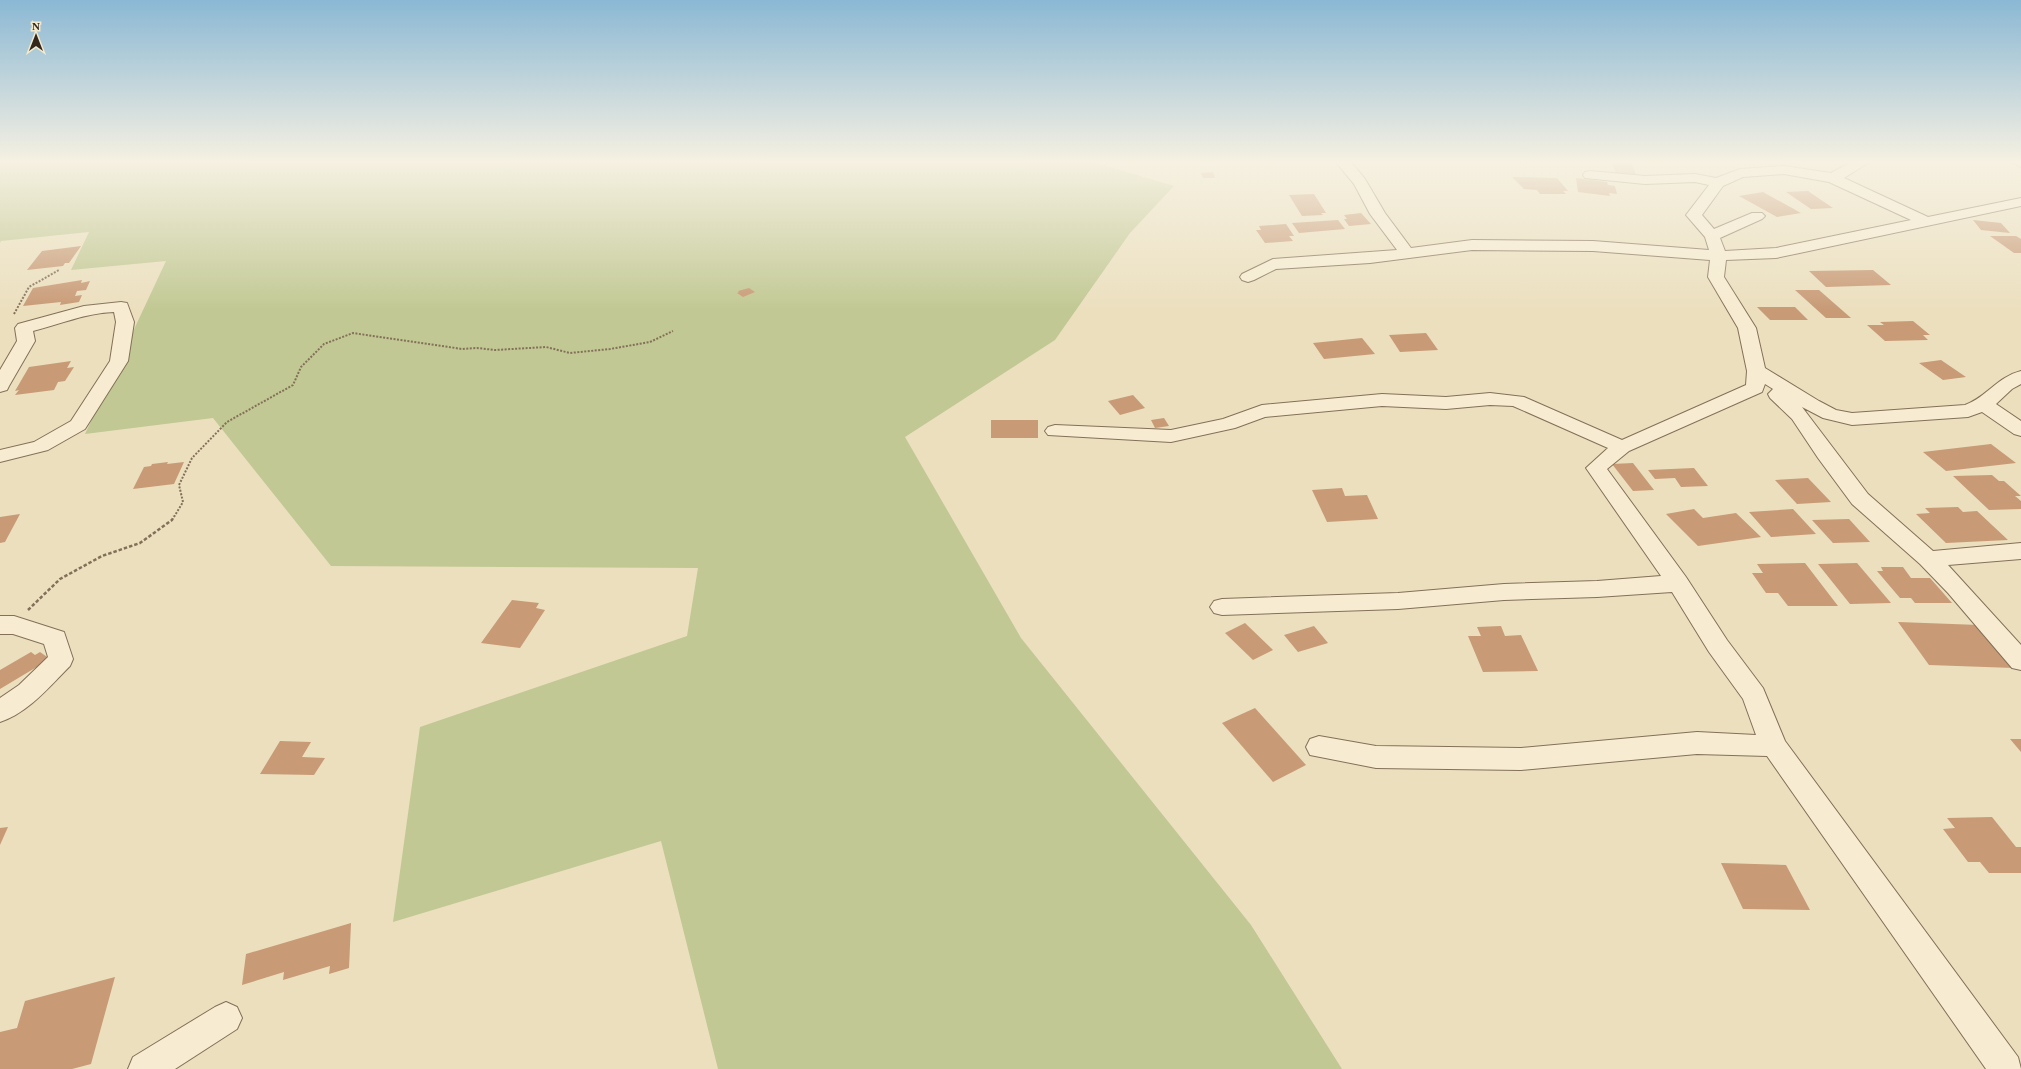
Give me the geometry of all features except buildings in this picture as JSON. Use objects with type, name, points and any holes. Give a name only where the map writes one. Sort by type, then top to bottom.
[{"type":"street","points":[[1376,211],[1407,253]]},
{"type":"street","points":[[1697,211],[1694,215],[1716,246],[1716,277],[1747,328],[1756,371],[1755,388],[1622,447],[1596,468],[1678,583],[1718,646],[1754,694],[1774,746],[2006,1069]]},
{"type":"street","points":[[1903,211],[1924,221]]},
{"type":"street","points":[[1248,277],[1274,264],[1331,262],[1472,245],[1716,246],[1776,253],[1976,211]]},
{"type":"street","points":[[1716,246],[1757,216]]},
{"type":"street","points":[[0,386],[26,340],[24,328],[87,310],[103,307],[121,307],[125,322],[119,361],[78,425],[41,446],[0,456]]},
{"type":"street","points":[[1756,371],[1812,405],[1830,414],[1852,419],[1968,412],[1984,405],[2005,385],[2021,377]]},
{"type":"street","points":[[1756,371],[1798,415],[1825,454],[1860,499],[1928,559],[1956,587],[2021,661]]},
{"type":"street","points":[[1055,431],[1171,436],[1228,424],[1262,411],[1382,400],[1446,403],[1490,399],[1516,401],[1622,447]]},
{"type":"street","points":[[1984,405],[2021,430]]},
{"type":"street","points":[[1928,559],[2021,551]]},
{"type":"street","points":[[1222,607],[1398,601],[1504,592],[1597,589],[1678,583]]},
{"type":"street","points":[[0,712],[28,692],[61,659],[55,638],[7,625]]},
{"type":"street","points":[[1319,747],[1376,757],[1521,759],[1697,743],[1774,746]]},
{"type":"street","points":[[145,1069],[226,1018]]},
{"type":"path","points":[[24,328],[8,327],[22,298],[29,288],[59,270]]},
{"type":"path","points":[[7,625],[60,579],[102,556],[140,543],[172,520],[182,502],[179,485],[192,458],[228,422],[293,386],[301,367],[324,344],[353,333],[462,349],[477,348],[495,350],[546,346],[570,353],[610,349],[650,342],[673,330]]},
{"type":"green space","points":[[0,211],[1151,211],[1130,233],[1055,340],[905,437],[1021,638],[1251,925],[1342,1069],[718,1069],[661,841],[393,922],[420,727],[687,636],[698,568],[331,566],[213,418],[85,434],[166,261],[71,270],[89,232],[1,241],[0,243]]}]
